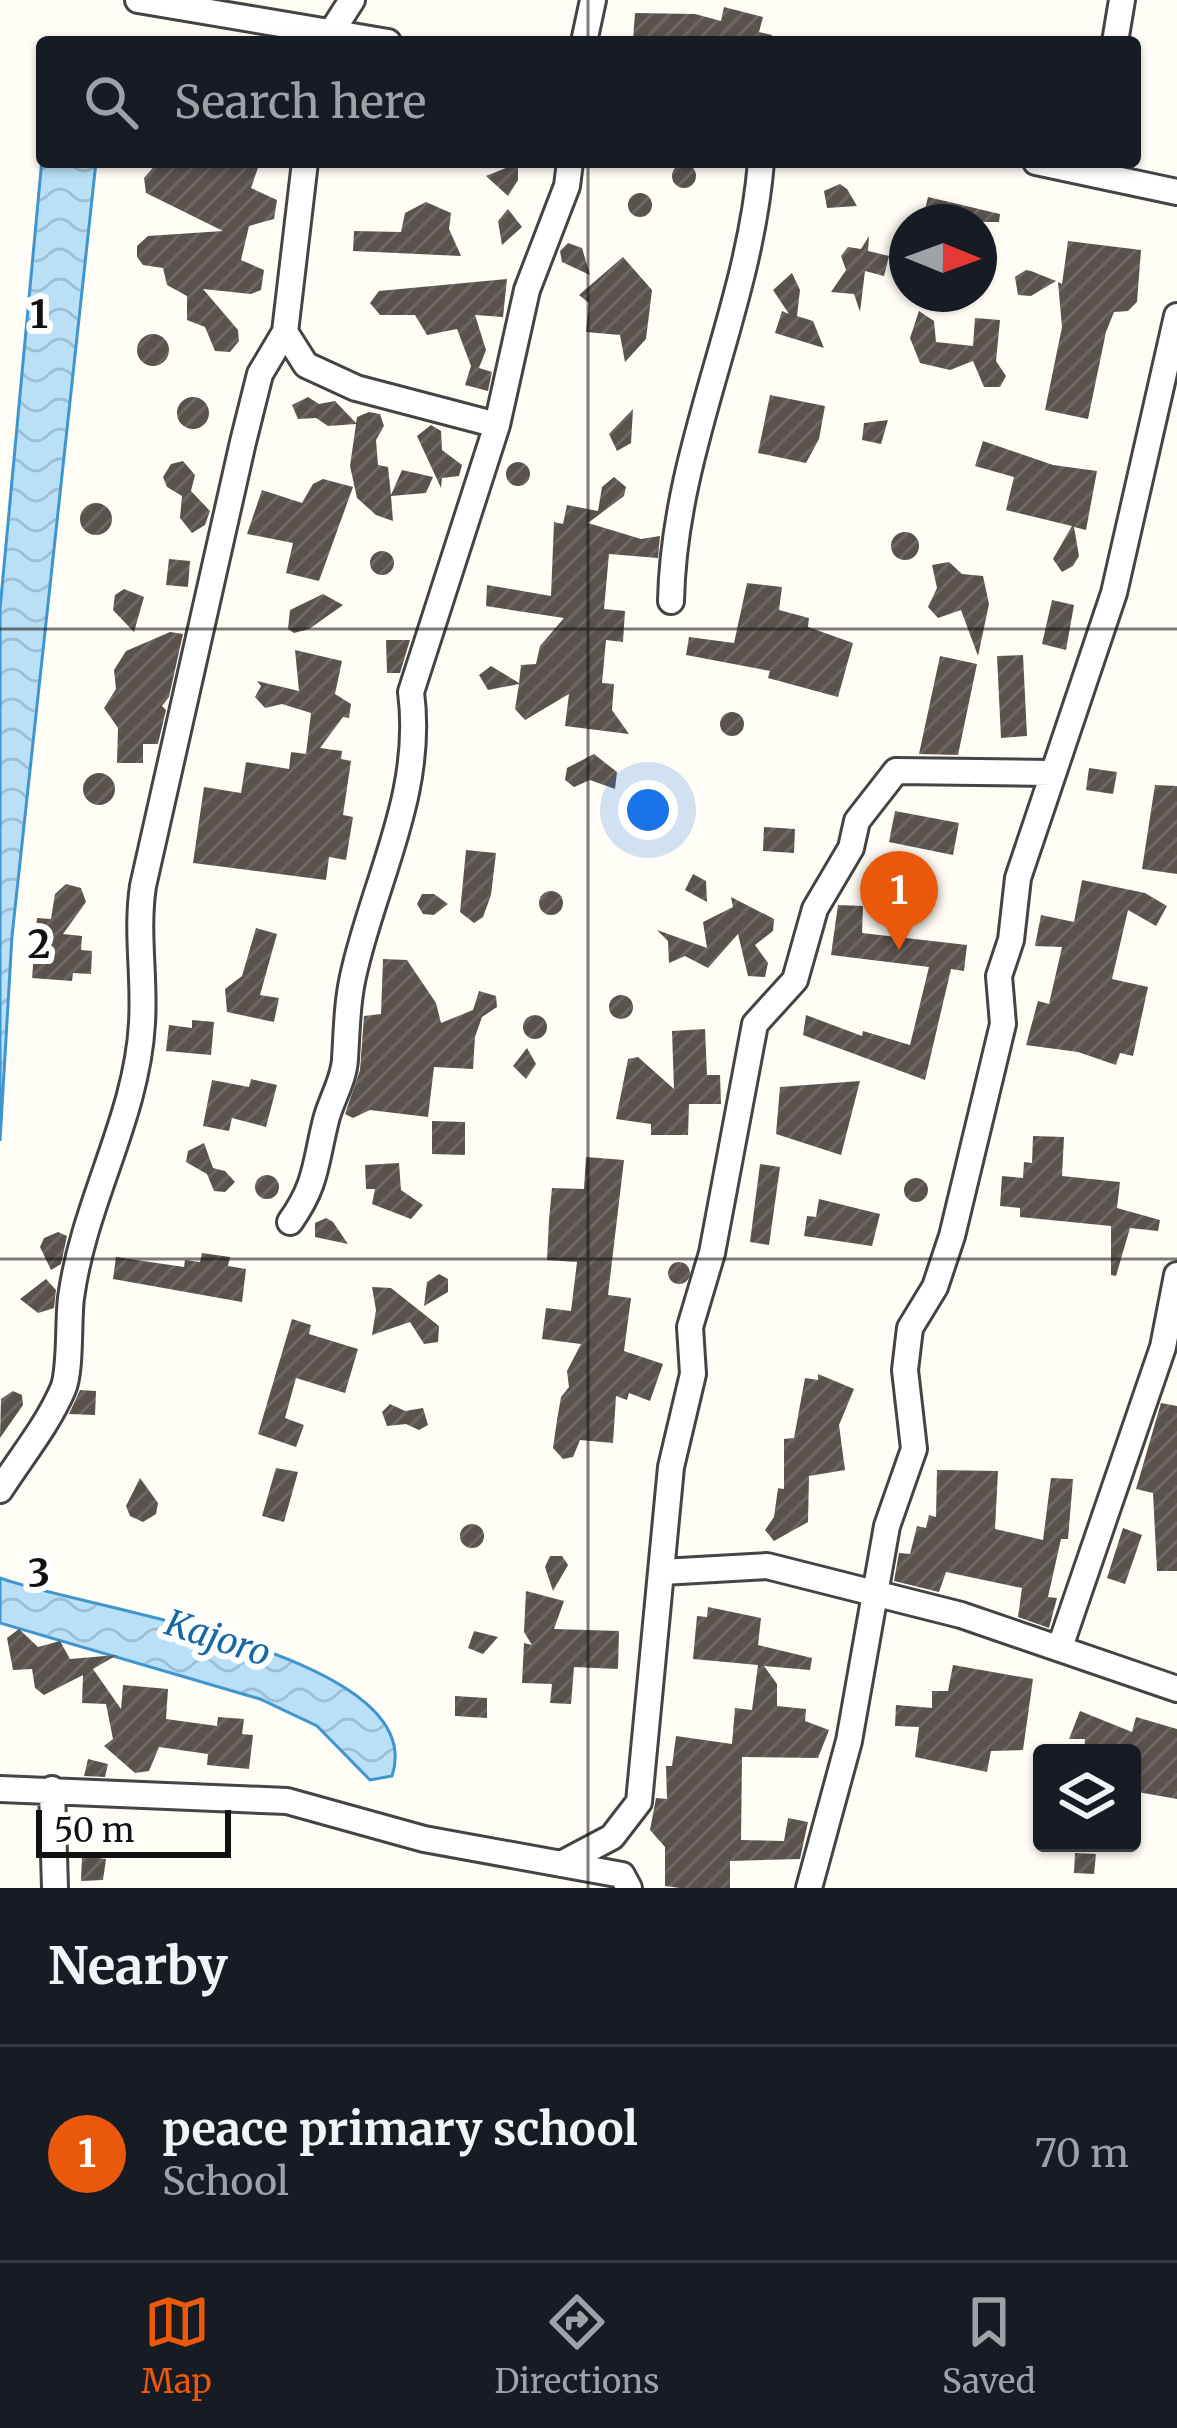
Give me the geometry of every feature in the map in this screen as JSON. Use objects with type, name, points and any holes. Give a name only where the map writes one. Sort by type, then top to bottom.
[{"type":"street","points":[[138,0],[316,36]]},
{"type":"street","points":[[327,36],[352,0]]},
{"type":"street","points":[[585,36],[593,0]]},
{"type":"street","points":[[1116,36],[1122,0]]},
{"type":"street","points":[[0,1490],[66,1384],[65,1344],[86,1219],[124,1124],[143,1020],[137,924],[143,886],[260,374],[285,332],[304,168]]},
{"type":"street","points":[[290,1222],[314,1188],[326,1120],[345,1063],[344,1027],[353,974],[367,921],[385,881],[408,788],[416,733],[411,692],[496,425],[527,290],[568,186],[570,168]]},
{"type":"street","points":[[671,601],[677,508],[745,264],[760,168]]},
{"type":"street","points":[[1105,170],[1177,192]]},
{"type":"street","points":[[809,1888],[849,1741],[887,1526],[914,1449],[905,1370],[910,1328],[935,1287],[977,1140],[1003,1024],[999,976],[1011,940],[1018,878],[1051,773],[1061,761],[1077,717],[1114,593],[1177,316]]},
{"type":"street","points":[[285,332],[306,365],[356,388],[496,425]]},
{"type":"street","points":[[561,1864],[612,1838],[639,1802],[671,1467],[693,1374],[690,1328],[712,1253],[755,1024],[795,980],[815,909],[851,848],[857,821],[896,771],[1051,773]]},
{"type":"street","points":[[1060,1647],[1163,1347],[1177,1275]]},
{"type":"street","points":[[662,1572],[767,1567],[962,1616],[1177,1689]]},
{"type":"street","points":[[0,1789],[286,1802],[424,1839],[622,1875],[629,1888]]},
{"type":"street","points":[[52,1789],[55,1888]]},
{"type":"water","points":[[41,168],[95,168],[12,936],[0,1141],[0,609]]},
{"type":"water","name":"Kajoro","points":[[0,1578],[169,1621],[307,1667],[359,1697],[390,1733],[392,1776],[370,1780],[317,1726],[260,1699],[0,1623]]},
{"type":"building","points":[[724,7],[763,17],[759,32],[772,36],[633,36],[635,13],[695,14],[721,21]]},
{"type":"building","points":[[153,168],[258,168],[251,188],[277,200],[274,219],[249,226],[241,260],[264,270],[261,290],[251,294],[203,289],[238,330],[239,341],[230,352],[215,351],[205,327],[187,320],[187,296],[167,285],[163,268],[143,265],[137,257],[137,246],[148,236],[223,231],[146,193],[144,178]]},
{"type":"building","points":[[518,168],[518,180],[508,196],[486,176]]},
{"type":"building","points":[[674,168],[695,171],[693,185],[675,185]]},
{"type":"building","points":[[840,184],[857,206],[827,208],[824,191]]},
{"type":"building","points":[[640,193],[649,196],[649,214],[640,217],[631,214],[628,205],[631,196]]},
{"type":"building","points":[[928,197],[958,204],[926,204]]},
{"type":"building","points":[[426,202],[451,213],[449,229],[461,256],[353,251],[354,231],[401,232],[405,213]]},
{"type":"building","points":[[508,209],[522,227],[502,245],[498,221]]},
{"type":"building","points":[[869,236],[868,251],[889,256],[884,276],[865,271],[860,312],[854,294],[831,292],[846,270],[841,256],[848,247],[861,249]]},
{"type":"building","points":[[1068,241],[1141,250],[1137,302],[1128,311],[1114,312],[1088,419],[1045,410],[1062,327],[1058,282],[1062,284]]},
{"type":"building","points":[[568,243],[582,248],[590,275],[562,262],[560,251]]},
{"type":"building","points":[[623,257],[652,290],[646,339],[625,362],[620,335],[586,332],[589,303],[579,295]]},
{"type":"building","points":[[1026,270],[1056,281],[1031,296],[1018,295],[1015,277]]},
{"type":"building","points":[[792,273],[800,290],[797,316],[813,321],[824,348],[775,333],[782,311],[789,314],[773,290]]},
{"type":"building","points":[[507,279],[503,317],[475,315],[486,350],[479,368],[492,372],[488,391],[465,385],[471,366],[457,329],[427,335],[415,315],[380,315],[370,303],[379,291]]},
{"type":"building","points":[[919,312],[934,321],[936,342],[973,346],[975,318],[1000,320],[996,361],[1006,376],[1000,387],[984,387],[973,361],[950,370],[920,363],[910,338]]},
{"type":"building","points":[[153,334],[164,339],[169,350],[164,361],[153,366],[142,361],[137,350],[142,339]]},
{"type":"building","points":[[770,395],[825,406],[819,439],[806,463],[758,453]]},
{"type":"building","points":[[193,397],[204,402],[209,413],[204,424],[193,429],[182,424],[177,413],[182,402]]},
{"type":"building","points":[[308,397],[319,404],[335,401],[356,423],[357,417],[369,412],[380,414],[384,426],[376,440],[378,465],[388,467],[391,495],[402,470],[433,477],[426,493],[391,496],[393,521],[376,515],[357,498],[350,466],[356,424],[328,426],[316,418],[298,419],[292,405]]},
{"type":"building","points":[[633,409],[631,443],[617,451],[609,434]]},
{"type":"building","points":[[888,420],[881,444],[862,440],[864,423]]},
{"type":"building","points":[[431,425],[441,431],[442,450],[462,465],[459,476],[442,478],[441,488],[417,436]]},
{"type":"building","points":[[983,441],[1053,465],[1097,471],[1086,530],[1074,527],[1079,556],[1073,566],[1062,572],[1053,559],[1072,526],[1006,510],[1014,477],[975,466]]},
{"type":"building","points":[[183,461],[195,475],[191,491],[210,511],[205,525],[192,533],[180,518],[182,496],[167,487],[163,477],[171,464]]},
{"type":"building","points":[[518,462],[527,465],[527,483],[518,486],[509,483],[506,474],[509,465]]},
{"type":"building","points":[[614,477],[626,487],[624,496],[588,523],[641,539],[660,536],[658,558],[609,554],[604,609],[625,611],[623,642],[606,640],[602,683],[614,684],[612,710],[629,734],[565,726],[569,694],[525,720],[515,709],[519,684],[488,690],[479,675],[491,666],[519,683],[521,665],[536,664],[540,646],[564,618],[486,606],[487,585],[551,596],[554,522],[563,524],[567,505],[598,511],[602,487]]},
{"type":"building","points":[[323,479],[353,487],[319,581],[286,573],[293,543],[247,534],[262,490],[302,503],[313,484]]},
{"type":"building","points":[[96,503],[107,508],[112,519],[107,530],[96,535],[85,530],[80,519],[85,508]]},
{"type":"building","points":[[905,532],[915,536],[919,546],[915,556],[905,560],[895,556],[891,546],[895,536]]},
{"type":"building","points":[[382,551],[391,554],[391,572],[382,575],[373,572],[370,563],[373,554]]},
{"type":"building","points":[[169,559],[190,561],[188,587],[166,585]]},
{"type":"building","points":[[949,562],[962,574],[983,576],[989,604],[978,656],[961,610],[938,618],[928,607],[937,588],[932,565]]},
{"type":"building","points":[[747,583],[782,587],[779,610],[809,618],[808,627],[853,643],[838,697],[768,678],[770,671],[686,655],[689,637],[734,643]]},
{"type":"building","points":[[124,589],[144,597],[134,632],[113,610],[115,595]]},
{"type":"building","points":[[323,594],[343,605],[309,629],[294,633],[288,629],[290,610]]},
{"type":"building","points":[[1052,600],[1074,605],[1066,650],[1042,644]]},
{"type":"building","points":[[170,632],[183,634],[169,697],[162,706],[166,710],[158,744],[143,744],[143,763],[117,763],[118,728],[104,708],[116,689],[114,670],[126,651]]},
{"type":"building","points":[[386,640],[410,640],[400,673],[387,673]]},
{"type":"building","points":[[295,650],[342,661],[335,694],[351,704],[349,718],[343,717],[320,748],[342,751],[341,759],[351,761],[343,815],[353,817],[346,860],[329,857],[326,880],[193,863],[204,787],[241,793],[246,762],[289,769],[291,752],[306,754],[311,713],[282,704],[265,708],[255,697],[261,686],[257,681],[299,691]]},
{"type":"building","points":[[1023,655],[1027,736],[1001,738],[997,656]]},
{"type":"building","points":[[940,656],[977,664],[958,755],[919,754]]},
{"type":"building","points":[[732,712],[744,724],[732,736],[720,724]]},
{"type":"building","points":[[594,754],[617,772],[615,789],[590,780],[574,787],[565,780],[567,768]]},
{"type":"building","points":[[1089,768],[1117,772],[1113,794],[1086,790]]},
{"type":"building","points":[[99,773],[110,778],[115,789],[110,800],[99,805],[88,800],[83,789],[88,778]]},
{"type":"building","points":[[1155,785],[1177,786],[1177,874],[1142,869]]},
{"type":"building","points":[[628,805],[663,811],[635,828],[627,821]]},
{"type":"building","points":[[895,811],[959,823],[953,855],[889,842]]},
{"type":"building","points":[[764,827],[795,829],[794,853],[763,851]]},
{"type":"building","points":[[466,850],[496,853],[491,895],[483,917],[474,923],[460,912]]},
{"type":"building","points":[[693,874],[706,881],[707,902],[685,890]]},
{"type":"building","points":[[1082,880],[1145,893],[1167,906],[1156,926],[1128,910],[1112,979],[1148,987],[1133,1056],[1120,1053],[1116,1065],[1078,1052],[1026,1045],[1038,1001],[1049,1004],[1062,947],[1035,946],[1041,915],[1074,922]]},
{"type":"building","points":[[66,884],[81,888],[86,902],[63,934],[82,936],[81,950],[92,951],[91,974],[73,973],[72,981],[32,978],[37,918],[51,919],[55,894]]},
{"type":"building","points":[[551,891],[563,903],[551,915],[539,903]]},
{"type":"building","points":[[422,894],[434,894],[448,904],[434,915],[423,914],[417,904]]},
{"type":"building","points":[[731,897],[774,919],[773,931],[755,945],[768,963],[765,977],[748,976],[738,934],[708,968],[685,956],[669,963],[668,941],[657,930],[707,948],[703,922],[733,907]]},
{"type":"building","points":[[838,905],[863,906],[862,933],[967,945],[964,971],[951,969],[925,1080],[803,1035],[806,1015],[862,1036],[863,1031],[910,1045],[929,967],[831,955]]},
{"type":"building","points":[[256,928],[277,934],[260,995],[279,998],[274,1022],[227,1012],[225,989],[242,976]]},
{"type":"building","points":[[383,959],[407,960],[436,1003],[441,1023],[473,1010],[479,991],[496,996],[497,1007],[482,1017],[475,1037],[473,1069],[434,1067],[428,1117],[370,1110],[353,1118],[345,1114],[360,1070],[364,1016],[381,1014]]},
{"type":"building","points":[[621,995],[633,1007],[621,1019],[609,1007]]},
{"type":"building","points":[[535,1015],[547,1027],[535,1039],[523,1027]]},
{"type":"building","points":[[192,1020],[214,1022],[211,1055],[166,1051],[169,1025],[192,1028]]},
{"type":"building","points":[[705,1029],[707,1075],[720,1075],[721,1104],[689,1104],[688,1135],[651,1135],[651,1124],[616,1119],[628,1059],[638,1057],[674,1089],[672,1031]]},
{"type":"building","points":[[527,1048],[536,1064],[526,1079],[513,1066]]},
{"type":"building","points":[[251,1079],[277,1085],[266,1127],[232,1118],[229,1131],[203,1126],[212,1080],[249,1087]]},
{"type":"building","points":[[860,1081],[841,1155],[776,1134],[780,1087]]},
{"type":"building","points":[[432,1121],[465,1122],[465,1155],[432,1154]]},
{"type":"building","points":[[1033,1136],[1064,1137],[1062,1176],[1120,1182],[1117,1208],[1160,1220],[1158,1231],[1130,1228],[1116,1276],[1111,1275],[1111,1226],[1020,1217],[1020,1208],[1000,1206],[1002,1176],[1023,1178],[1024,1162],[1032,1163]]},
{"type":"building","points":[[204,1143],[213,1168],[225,1171],[235,1182],[225,1192],[214,1191],[207,1174],[186,1162],[188,1151]]},
{"type":"building","points":[[586,1157],[624,1160],[608,1295],[631,1298],[624,1351],[663,1364],[650,1401],[629,1393],[627,1400],[616,1396],[613,1443],[580,1440],[573,1457],[563,1459],[553,1448],[557,1420],[561,1397],[569,1387],[567,1371],[581,1344],[542,1339],[546,1308],[571,1311],[577,1262],[547,1260],[549,1220],[552,1188],[584,1189]]},
{"type":"building","points":[[399,1163],[401,1190],[423,1205],[411,1219],[372,1204],[375,1189],[366,1189],[365,1165]]},
{"type":"building","points":[[760,1164],[780,1167],[769,1245],[750,1242]]},
{"type":"building","points":[[267,1175],[279,1187],[267,1199],[255,1187]]},
{"type":"building","points":[[916,1178],[928,1190],[916,1202],[904,1190]]},
{"type":"building","points":[[819,1199],[880,1214],[872,1246],[804,1236],[807,1216],[816,1217]]},
{"type":"building","points":[[326,1218],[348,1244],[315,1237],[315,1223]]},
{"type":"building","points":[[58,1232],[67,1236],[61,1264],[51,1270],[40,1247],[44,1238]]},
{"type":"building","points":[[202,1253],[230,1257],[228,1266],[246,1269],[242,1302],[113,1279],[116,1257],[184,1267],[185,1260],[200,1262]]},
{"type":"building","points":[[679,1262],[690,1273],[679,1284],[668,1273]]},
{"type":"building","points":[[439,1274],[448,1279],[448,1292],[424,1306],[427,1282]]},
{"type":"building","points":[[46,1279],[56,1290],[54,1308],[38,1313],[20,1299]]},
{"type":"building","points":[[372,1287],[391,1288],[439,1326],[438,1342],[424,1344],[410,1322],[372,1335],[376,1310]]},
{"type":"building","points":[[292,1319],[311,1325],[309,1334],[358,1349],[345,1393],[296,1378],[285,1418],[304,1425],[296,1447],[258,1434]]},
{"type":"building","points":[[818,1374],[854,1389],[839,1425],[845,1470],[809,1476],[808,1522],[774,1541],[765,1530],[774,1517],[778,1488],[784,1489],[784,1439],[794,1438],[805,1378],[818,1380]]},
{"type":"building","points":[[80,1390],[96,1391],[95,1415],[69,1414]]},
{"type":"building","points":[[13,1391],[22,1395],[23,1405],[0,1438],[1,1399]]},
{"type":"building","points":[[1161,1403],[1177,1406],[1177,1571],[1157,1571],[1153,1493],[1136,1489]]},
{"type":"building","points":[[390,1404],[405,1411],[423,1408],[428,1425],[419,1430],[406,1424],[387,1426],[382,1412]]},
{"type":"building","points":[[276,1468],[298,1472],[284,1522],[262,1516]]},
{"type":"building","points":[[937,1470],[998,1471],[995,1529],[1043,1540],[1051,1478],[1073,1479],[1068,1539],[1061,1539],[1048,1597],[1057,1598],[1049,1628],[1018,1617],[1022,1588],[946,1572],[939,1592],[894,1581],[899,1553],[910,1554],[917,1526],[926,1528],[929,1515],[936,1517]]},
{"type":"building","points":[[140,1478],[158,1503],[156,1514],[143,1522],[130,1516],[126,1506]]},
{"type":"building","points":[[472,1524],[484,1536],[472,1548],[460,1536]]},
{"type":"building","points":[[1123,1528],[1142,1535],[1125,1584],[1107,1578]]},
{"type":"building","points":[[550,1556],[562,1556],[568,1565],[553,1591],[545,1567]]},
{"type":"building","points":[[526,1591],[564,1601],[554,1629],[619,1631],[618,1669],[574,1667],[571,1704],[550,1703],[552,1684],[522,1683],[524,1643],[532,1645],[524,1632]]},
{"type":"building","points":[[708,1607],[761,1618],[758,1645],[812,1658],[810,1670],[764,1666],[777,1684],[777,1706],[806,1709],[805,1721],[829,1730],[818,1758],[742,1757],[741,1840],[784,1841],[788,1818],[808,1822],[800,1859],[730,1861],[730,1888],[680,1888],[665,1886],[665,1847],[650,1830],[656,1798],[667,1799],[666,1766],[672,1766],[676,1736],[732,1744],[735,1708],[752,1710],[758,1665],[693,1659],[697,1616],[707,1617]]},
{"type":"building","points":[[19,1629],[38,1647],[60,1641],[70,1659],[117,1655],[93,1669],[121,1709],[123,1685],[168,1689],[166,1719],[217,1726],[218,1717],[244,1719],[242,1734],[253,1735],[249,1769],[207,1765],[208,1754],[159,1747],[149,1771],[135,1773],[104,1746],[113,1739],[106,1704],[82,1703],[83,1675],[44,1695],[35,1688],[32,1669],[13,1670],[7,1638]]},
{"type":"building","points":[[474,1631],[498,1637],[483,1654],[468,1648]]},
{"type":"building","points":[[953,1665],[1033,1679],[1023,1750],[991,1751],[987,1772],[915,1757],[919,1727],[895,1726],[896,1705],[932,1708],[932,1691],[948,1691]]},
{"type":"building","points":[[455,1696],[487,1698],[487,1718],[455,1716]]},
{"type":"building","points":[[1080,1711],[1132,1732],[1136,1717],[1177,1729],[1177,1799],[1141,1793],[1141,1744],[1085,1744],[1085,1739],[1069,1739]]},
{"type":"building","points":[[88,1759],[108,1764],[105,1777],[84,1776]]},
{"type":"building","points":[[1075,1853],[1096,1854],[1094,1874],[1074,1873]]},
{"type":"building","points":[[82,1856],[106,1859],[103,1880],[81,1881]]},
{"type":"place","name":"peace primary school","points":[[899,950]]}]
